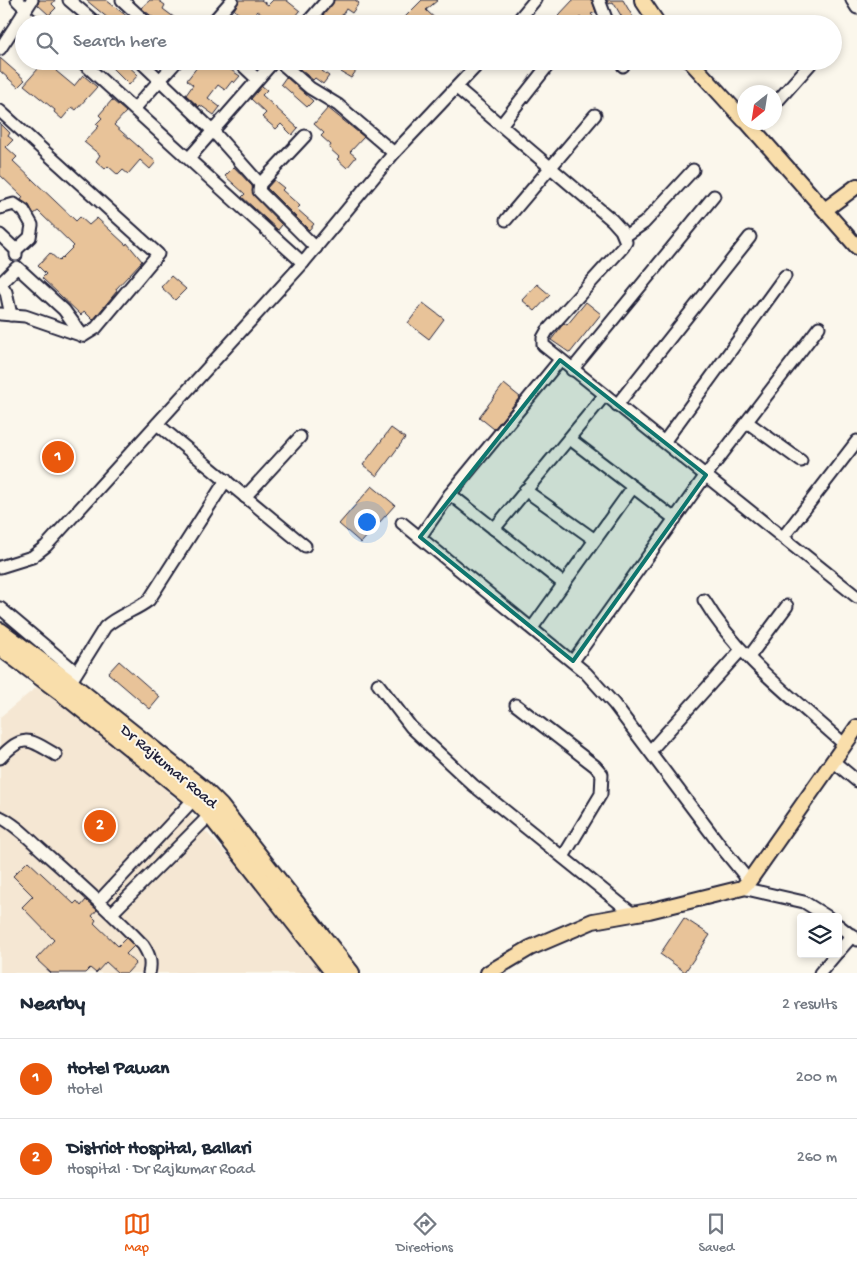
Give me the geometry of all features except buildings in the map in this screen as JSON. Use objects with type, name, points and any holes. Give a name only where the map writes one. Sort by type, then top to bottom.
[{"type":"highway","name":"Dr Rajkumar Road","points":[[0,631],[73,677],[203,789],[220,806],[351,973]]},
{"type":"highway","name":"Dr Rajkumar Road","points":[[0,647],[56,688],[194,799],[210,815],[334,973]]},
{"type":"main road","points":[[642,0],[652,15]]},
{"type":"main road","points":[[699,70],[737,110]]},
{"type":"main road","points":[[756,130],[857,247]]},
{"type":"main road","points":[[826,209],[857,186]]},
{"type":"main road","points":[[488,973],[556,935],[593,922],[633,914],[746,884],[857,727]]},
{"type":"street","points":[[17,0],[27,7]]},
{"type":"street","points":[[70,0],[87,15]]},
{"type":"street","points":[[219,15],[232,0]]},
{"type":"street","points":[[314,15],[327,0]]},
{"type":"street","points":[[599,0],[605,15]]},
{"type":"street","points":[[852,0],[857,8]]},
{"type":"street","points":[[126,1],[139,15]]},
{"type":"street","points":[[522,15],[533,2]]},
{"type":"street","points":[[0,49],[4,35],[15,22]]},
{"type":"street","points":[[91,70],[302,263]]},
{"type":"street","points":[[150,70],[212,130],[260,184]]},
{"type":"street","points":[[134,109],[169,70]]},
{"type":"street","points":[[248,70],[257,79]]},
{"type":"street","points":[[188,158],[266,70]]},
{"type":"street","points":[[289,70],[310,88],[338,105],[394,153]]},
{"type":"street","points":[[0,567],[32,557],[46,546],[316,248],[394,153],[474,70]]},
{"type":"street","points":[[501,125],[545,70]]},
{"type":"street","points":[[782,96],[805,70]]},
{"type":"street","points":[[457,88],[612,220],[625,236],[626,242],[623,248],[543,338],[543,345],[604,396],[784,536],[857,597]]},
{"type":"street","points":[[0,111],[158,254],[96,328],[84,336]]},
{"type":"street","points":[[506,220],[595,115]]},
{"type":"street","points":[[305,136],[258,187],[261,195],[316,248]]},
{"type":"street","points":[[625,236],[644,223],[693,170]]},
{"type":"street","points":[[572,370],[714,196]]},
{"type":"street","points":[[0,208],[14,204],[24,211],[32,225],[30,237],[16,250]]},
{"type":"street","points":[[0,235],[16,250],[17,267],[64,310],[84,336]]},
{"type":"street","points":[[617,405],[750,237]]},
{"type":"street","points":[[17,267],[0,283],[6,292],[6,315],[47,322],[84,336]]},
{"type":"street","points":[[664,442],[785,276]]},
{"type":"street","points":[[573,662],[706,475],[819,326]]},
{"type":"street","points":[[420,537],[450,494],[560,360]]},
{"type":"street","points":[[494,529],[604,396]]},
{"type":"street","points":[[747,422],[801,461]]},
{"type":"street","points":[[157,424],[305,546]]},
{"type":"street","points":[[245,497],[300,437]]},
{"type":"street","points":[[570,439],[675,519]]},
{"type":"street","points":[[784,536],[857,441]]},
{"type":"street","points":[[0,608],[73,677],[105,627],[113,619],[139,608],[149,600],[226,480]]},
{"type":"street","points":[[532,628],[633,487]]},
{"type":"street","points":[[525,490],[595,540]]},
{"type":"street","points":[[450,494],[564,584]]},
{"type":"street","points":[[402,523],[573,662],[614,704],[723,849],[746,884],[804,902],[822,913]]},
{"type":"street","points":[[704,600],[714,618],[745,654],[845,745]]},
{"type":"street","points":[[650,751],[745,654],[787,606]]},
{"type":"street","points":[[378,684],[411,727],[473,785],[633,914]]},
{"type":"street","points":[[516,706],[595,766],[602,774],[601,794],[563,857]]},
{"type":"street","points":[[0,758],[9,749],[24,740],[32,740],[56,756]]},
{"type":"street","points":[[833,761],[857,781]]},
{"type":"street","points":[[99,901],[194,799]]},
{"type":"street","points":[[112,913],[210,815]]},
{"type":"street","points":[[0,817],[8,821],[30,839],[112,913],[143,945],[151,966],[149,973]]},
{"type":"street","points":[[842,927],[855,937],[842,949]]},
{"type":"street","points":[[820,973],[833,958]]},
{"type":"highlighted area","points":[[560,360],[706,475],[573,661],[420,537]]},
{"type":"shaded area","points":[[38,686],[143,765],[258,887],[326,973],[0,973],[0,717]]},
{"type":"place","name":"Hotel Pawan","points":[[58,457]]},
{"type":"place","name":"District Hospital, Ballari","points":[[100,826]]}]
